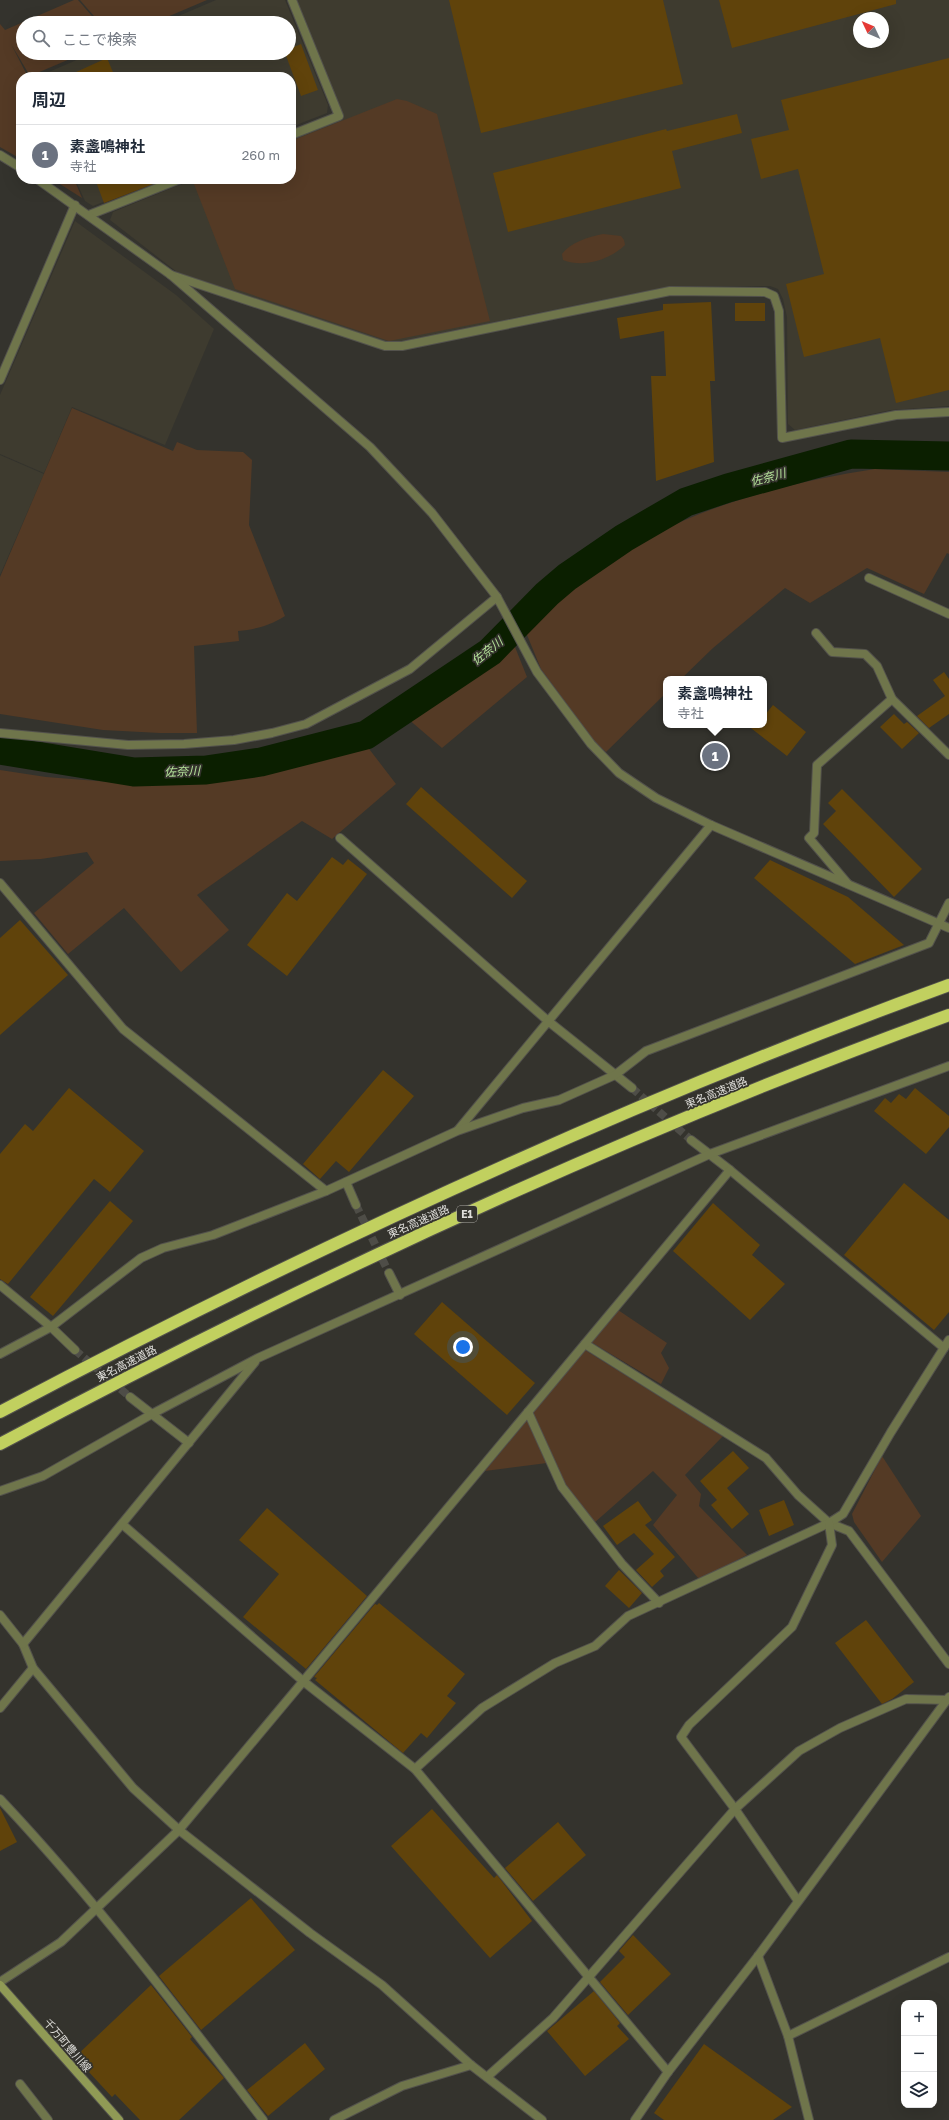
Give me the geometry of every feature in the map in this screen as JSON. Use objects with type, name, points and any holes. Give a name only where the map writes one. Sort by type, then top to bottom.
[{"type":"highway","name":"東名高速道路","points":[[0,1412],[130,1344],[346,1237],[425,1201],[547,1147],[716,1076],[871,1014],[949,985]]},
{"type":"highway","name":"東名高速道路","points":[[0,1444],[137,1371],[358,1263],[558,1173],[726,1101],[949,1016]]},
{"type":"main road","name":"千万町豊川線","points":[[0,1984],[118,2120]]},
{"type":"street","points":[[292,0],[339,116],[296,133]]},
{"type":"street","points":[[0,155],[16,165]]},
{"type":"street","points":[[44,184],[171,275],[370,448],[432,513],[497,597],[537,672],[591,744],[619,773],[656,798],[711,825],[949,928]]},
{"type":"street","points":[[89,215],[167,184]]},
{"type":"street","points":[[0,380],[75,205]]},
{"type":"street","points":[[171,275],[385,346],[402,346],[670,291],[766,292],[774,296],[779,311],[782,438],[896,415],[949,412]]},
{"type":"street","points":[[869,578],[949,614]]},
{"type":"street","points":[[0,733],[128,745],[184,744],[234,740],[279,732],[306,724],[410,669],[497,597]]},
{"type":"street","points":[[816,633],[832,652],[865,654],[878,666],[892,699],[949,755]]},
{"type":"street","points":[[850,886],[809,838],[814,833],[817,765],[892,699]]},
{"type":"street","points":[[457,1131],[711,825]]},
{"type":"street","points":[[340,838],[548,1021],[632,1088]]},
{"type":"street","points":[[0,883],[123,1029],[326,1191]]},
{"type":"street","points":[[0,1354],[51,1327],[141,1258],[163,1248],[213,1236],[326,1191],[457,1131],[523,1108],[559,1100],[615,1075],[646,1051],[929,943],[936,933],[938,923],[949,903]]},
{"type":"street","points":[[0,1491],[43,1476],[152,1414],[258,1358],[710,1154],[949,1066]]},
{"type":"street","points":[[691,1140],[730,1170],[944,1348]]},
{"type":"street","points":[[0,1984],[61,1942],[179,1830],[730,1170]]},
{"type":"street","points":[[346,1182],[356,1205]]},
{"type":"street","points":[[389,1273],[400,1295]]},
{"type":"street","points":[[0,1284],[51,1327],[75,1350]]},
{"type":"street","points":[[414,1769],[482,1708],[555,1663],[595,1646],[628,1616],[830,1523],[843,1514],[891,1432],[949,1340]]},
{"type":"street","points":[[585,1344],[766,1458],[798,1495],[830,1523],[849,1531],[949,1664]]},
{"type":"street","points":[[23,1644],[258,1358]]},
{"type":"street","points":[[130,1398],[189,1443]]},
{"type":"street","points":[[528,1412],[562,1487],[622,1564],[659,1602]]},
{"type":"street","points":[[798,1901],[735,1809],[681,1737],[689,1725],[792,1627],[832,1546],[830,1523]]},
{"type":"street","points":[[122,1524],[303,1681],[414,1769],[668,2072]]},
{"type":"street","points":[[0,1615],[23,1644],[33,1668],[133,1788],[179,1830],[310,1933],[382,1985],[471,2065],[542,2120]]},
{"type":"street","points":[[0,1708],[33,1668]]},
{"type":"street","points":[[487,2077],[553,2018],[589,1978],[664,1888],[735,1809],[799,1751],[840,1728],[906,1699],[949,1698]]},
{"type":"street","points":[[635,2120],[668,2072],[758,1956],[949,1698]]},
{"type":"street","points":[[0,1799],[48,1849],[173,2003],[264,2120]]},
{"type":"street","points":[[758,1956],[788,2036],[809,2120]]},
{"type":"street","points":[[788,2036],[949,1957]]},
{"type":"street","points":[[334,2120],[402,2086],[471,2065]]},
{"type":"street","points":[[20,2084],[48,2120]]},
{"type":"shaded area","points":[[74,0],[78,0],[92,16],[37,16]]},
{"type":"shaded area","points":[[80,0],[207,0],[169,16],[94,16]]},
{"type":"shaded area","points":[[216,0],[285,0],[292,16],[178,16]]},
{"type":"shaded area","points":[[296,0],[949,0],[949,406],[891,410],[795,430],[788,424],[787,317],[783,299],[778,289],[770,286],[670,286],[391,343],[177,272],[110,220],[113,212],[182,184],[296,184],[296,137],[344,117]]},
{"type":"shaded area","points":[[0,24],[5,30],[16,25],[16,52],[11,44],[16,54],[16,60],[19,60],[25,72],[16,72],[16,156],[0,147]]},
{"type":"shaded area","points":[[296,27],[328,105],[327,113],[296,125],[296,72],[49,72],[77,60],[296,60]]},
{"type":"shaded area","points":[[20,60],[68,60],[39,72],[28,72]]},
{"type":"shaded area","points":[[397,99],[407,101],[437,114],[490,321],[389,341],[235,289],[194,184],[296,184],[296,139]]},
{"type":"shaded area","points":[[60,184],[76,184],[82,198]]},
{"type":"shaded area","points":[[77,184],[148,184],[93,206],[85,201]]},
{"type":"shaded area","points":[[75,221],[176,295],[214,329],[165,445],[72,407],[44,473],[0,454],[0,395]]},
{"type":"shaded area","points":[[603,234],[621,236],[625,245],[612,255],[588,263],[563,260],[562,254],[570,246],[586,238]]},
{"type":"shaded area","points":[[72,408],[173,451],[177,442],[197,450],[243,452],[252,460],[249,525],[285,616],[262,626],[238,631],[239,641],[194,646],[197,733],[103,730],[0,714],[0,577]]},
{"type":"shaded area","points":[[0,455],[44,474],[0,575]]},
{"type":"shaded area","points":[[875,469],[949,472],[949,554],[947,553],[924,594],[867,568],[810,603],[785,588],[713,648],[684,676],[663,676],[663,696],[606,752],[594,741],[541,669],[525,630],[586,578],[620,555],[654,535],[706,511],[762,493],[790,485]]},
{"type":"shaded area","points":[[513,642],[527,677],[442,748],[407,718]]},
{"type":"shaded area","points":[[363,741],[396,784],[332,839],[302,821],[197,895],[229,930],[181,972],[124,908],[68,954],[34,913],[94,863],[87,852],[41,859],[0,861],[0,770],[46,777],[136,784],[201,780],[270,769]]},
{"type":"shaded area","points":[[618,1310],[667,1343],[661,1353],[669,1368],[661,1384],[591,1342]]},
{"type":"shaded area","points":[[585,1350],[723,1436],[685,1475],[701,1494],[699,1506],[747,1555],[699,1579],[653,1525],[677,1495],[653,1471],[594,1523],[565,1485],[532,1414]]},
{"type":"shaded area","points":[[528,1419],[547,1463],[485,1471]]},
{"type":"shaded area","points":[[882,1456],[921,1516],[882,1562],[854,1522],[852,1514]]},
{"type":"building","points":[[449,0],[663,0],[683,84],[481,133]]},
{"type":"building","points":[[719,0],[896,0],[896,4],[866,12],[853,12],[853,16],[732,48]]},
{"type":"building","points":[[301,44],[318,90],[301,96],[296,83],[296,72],[292,72],[288,60],[296,60],[296,46]]},
{"type":"building","points":[[949,58],[949,390],[896,403],[880,338],[804,357],[786,284],[824,274],[798,169],[761,179],[751,139],[789,130],[781,100]]},
{"type":"building","points":[[103,60],[108,60],[113,72],[76,72]]},
{"type":"building","points":[[737,114],[742,133],[672,151],[681,188],[508,232],[493,173],[666,129],[667,131]]},
{"type":"building","points":[[97,184],[154,184],[104,203]]},
{"type":"building","points":[[711,302],[715,381],[710,381],[714,462],[656,481],[651,376],[666,376],[664,331],[620,339],[617,318],[663,310],[663,304]]},
{"type":"building","points":[[735,303],[765,303],[765,321],[735,321]]},
{"type":"building","points":[[944,672],[949,679],[949,714],[929,728],[917,716],[945,696],[933,680]]},
{"type":"building","points":[[773,705],[806,732],[787,756],[751,728],[767,728],[767,712]]},
{"type":"building","points":[[894,714],[904,724],[907,722],[919,733],[902,749],[880,727]]},
{"type":"building","points":[[421,787],[527,881],[512,898],[406,804]]},
{"type":"building","points":[[842,789],[922,869],[894,897],[823,824],[836,811],[828,803]]},
{"type":"building","points":[[332,857],[343,865],[348,859],[367,874],[287,976],[247,945],[287,893],[297,901]]},
{"type":"building","points":[[770,860],[848,897],[904,945],[855,964],[754,878]]},
{"type":"building","points":[[20,920],[68,975],[0,1035],[0,938]]},
{"type":"building","points":[[383,1070],[414,1096],[349,1172],[336,1161],[320,1179],[303,1164]]},
{"type":"building","points":[[69,1088],[144,1151],[110,1192],[94,1179],[8,1284],[0,1279],[0,1154],[25,1124],[33,1131]]},
{"type":"building","points":[[915,1088],[949,1116],[949,1127],[926,1154],[874,1111],[885,1098],[891,1103],[899,1094],[906,1099]]},
{"type":"building","points":[[904,1183],[949,1220],[949,1312],[934,1330],[844,1255]]},
{"type":"building","points":[[110,1201],[133,1221],[53,1316],[30,1297]]},
{"type":"building","points":[[713,1203],[760,1245],[752,1255],[785,1284],[750,1320],[673,1251]]},
{"type":"building","points":[[442,1302],[535,1383],[507,1415],[414,1334]]},
{"type":"building","points":[[733,1451],[749,1468],[727,1488],[749,1514],[732,1529],[711,1505],[717,1500],[700,1481]]},
{"type":"building","points":[[784,1500],[794,1525],[769,1536],[759,1510]]},
{"type":"building","points":[[638,1501],[652,1520],[645,1525],[675,1557],[660,1571],[664,1576],[652,1587],[636,1570],[654,1554],[634,1533],[617,1545],[603,1526]]},
{"type":"building","points":[[267,1508],[367,1596],[306,1669],[243,1617],[279,1574],[239,1540]]},
{"type":"building","points":[[619,1570],[642,1593],[629,1608],[605,1586]]},
{"type":"building","points":[[379,1603],[465,1674],[447,1696],[456,1703],[427,1738],[421,1733],[403,1753],[315,1680],[317,1678],[314,1677],[375,1604],[377,1605]]},
{"type":"building","points":[[866,1620],[914,1682],[892,1699],[882,1704],[835,1643]]},
{"type":"building","points":[[0,1808],[17,1842],[0,1851]]},
{"type":"building","points":[[432,1809],[494,1878],[497,1875],[532,1921],[490,1958],[391,1846]]},
{"type":"building","points":[[558,1822],[586,1855],[533,1901],[505,1868]]},
{"type":"building","points":[[251,1898],[295,1950],[201,2030],[159,1976]]},
{"type":"building","points":[[633,1935],[671,1974],[628,2015],[600,1982],[625,1957],[619,1951]]},
{"type":"building","points":[[151,1985],[192,2037],[190,2039],[224,2078],[179,2120],[140,2120],[115,2094],[112,2097],[75,2057]]},
{"type":"building","points":[[594,1991],[620,2023],[617,2026],[629,2039],[585,2076],[547,2031]]},
{"type":"building","points":[[305,2043],[325,2069],[268,2116],[247,2090]]},
{"type":"building","points":[[704,2044],[792,2107],[773,2120],[664,2120],[654,2113]]},
{"type":"waterway","name":"佐奈川","points":[[0,750],[134,772],[206,770],[261,762],[366,735],[490,652],[547,594],[567,577],[624,538],[686,502],[728,488],[851,454],[949,456]]},
{"type":"tunnel","points":[[632,1088],[691,1140]]},
{"type":"tunnel","points":[[356,1205],[389,1273]]},
{"type":"tunnel","points":[[75,1350],[130,1397]]},
{"type":"place","name":"素盞鳴神社","points":[[715,756]]}]
